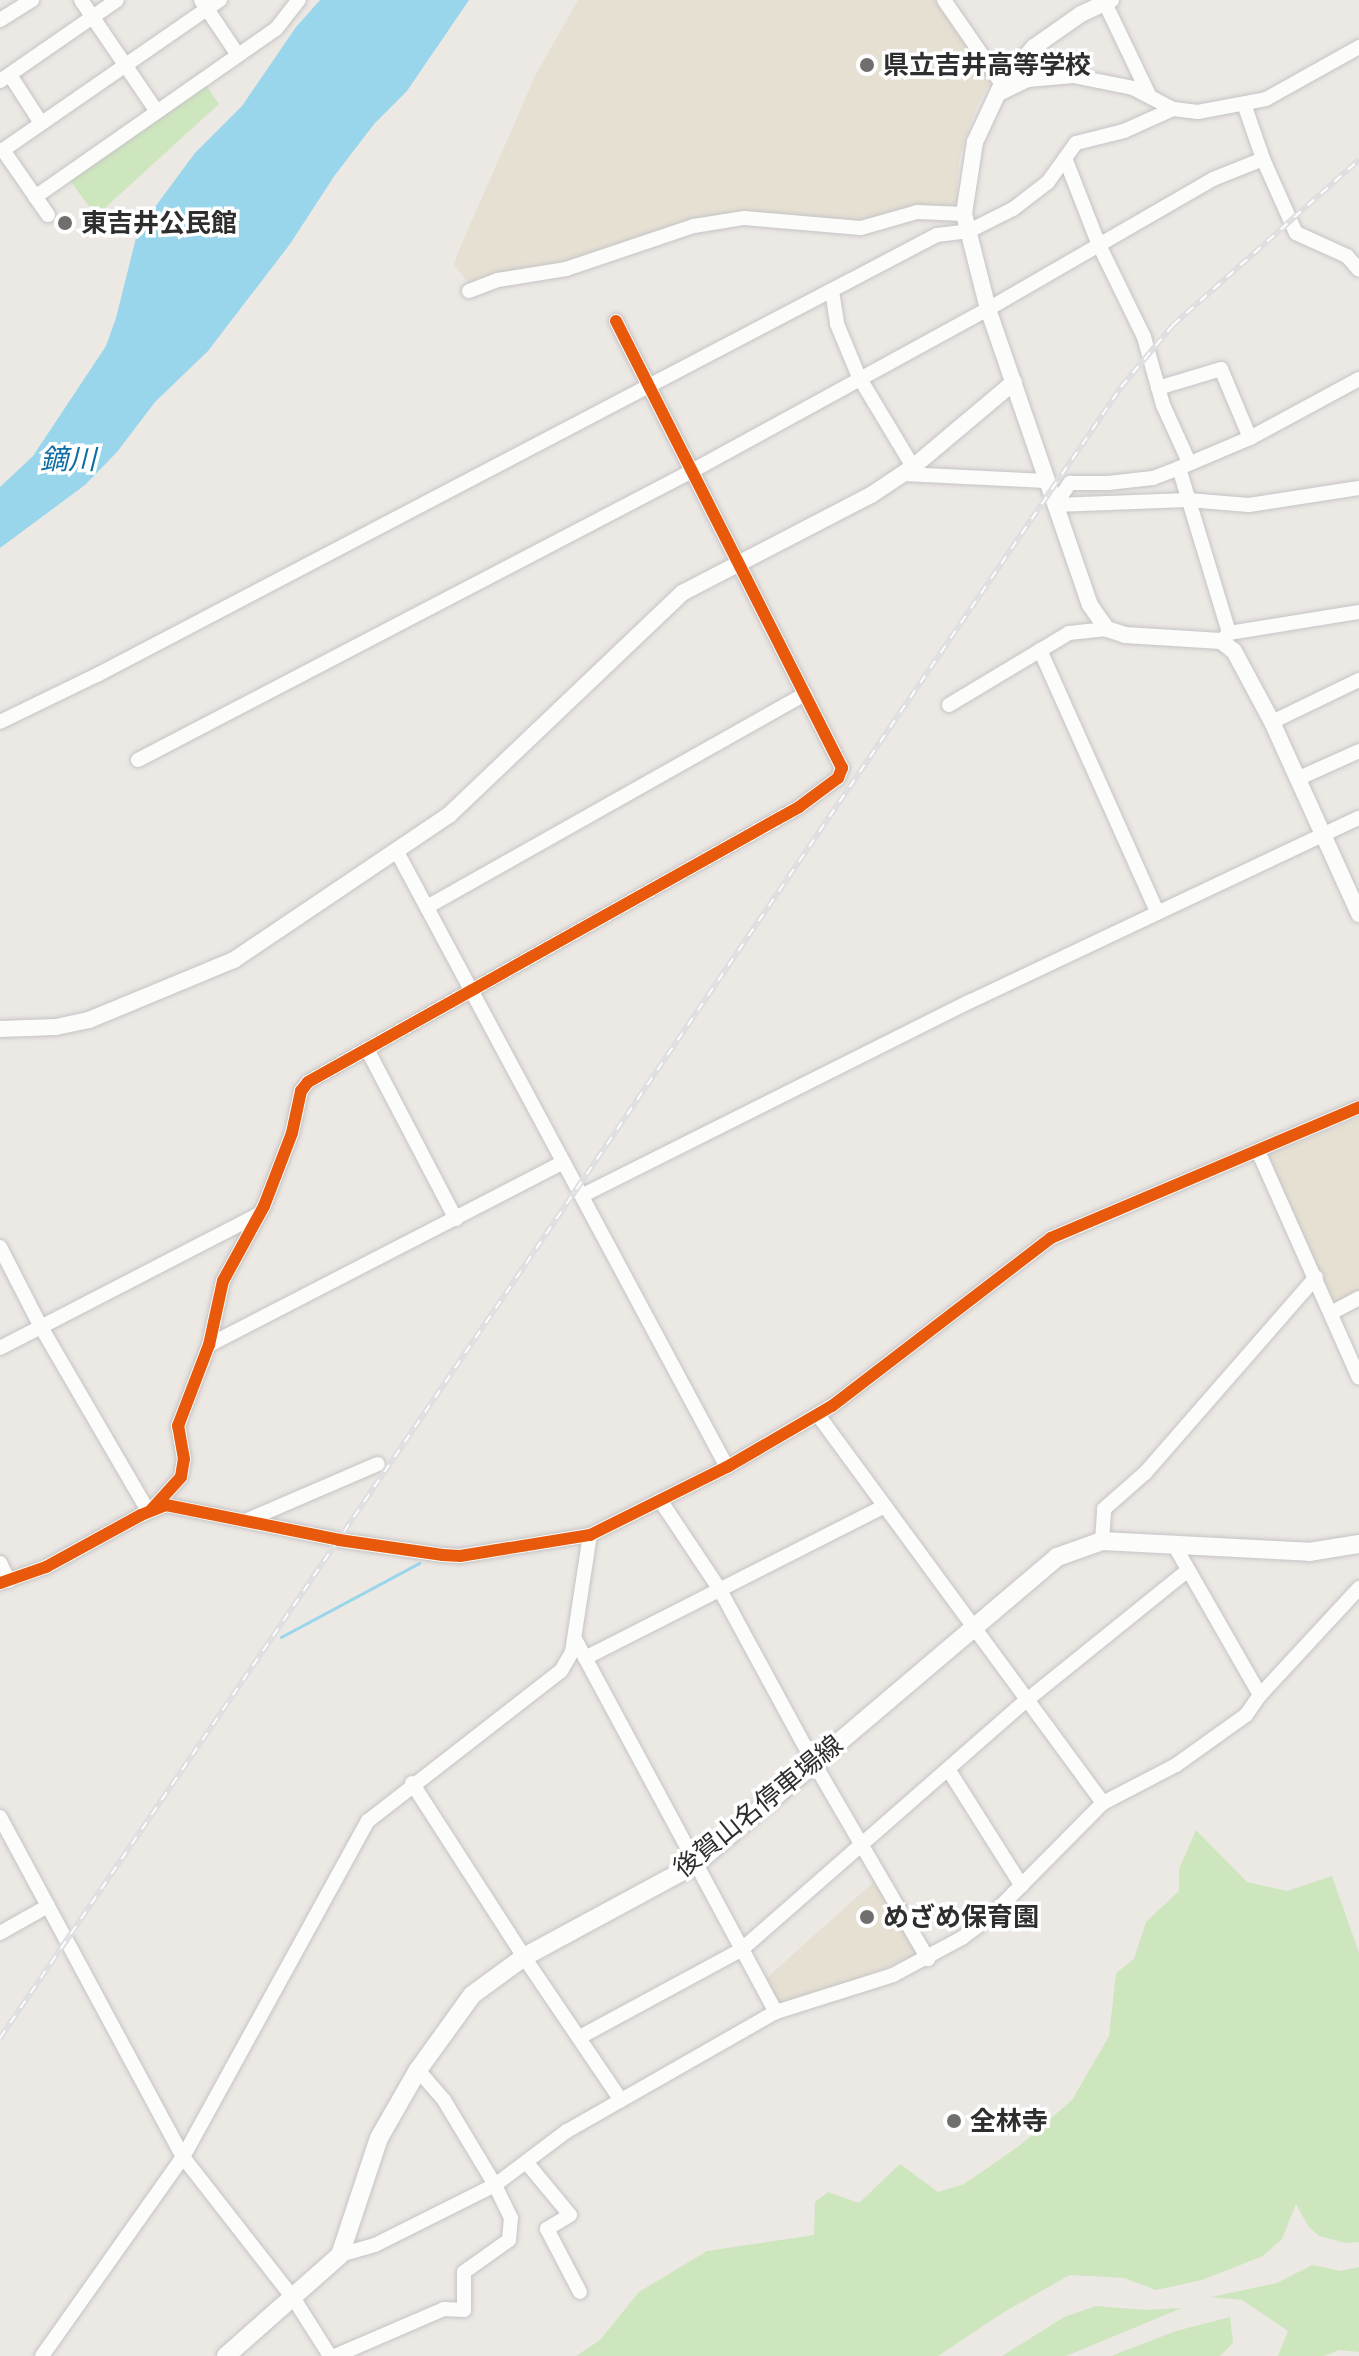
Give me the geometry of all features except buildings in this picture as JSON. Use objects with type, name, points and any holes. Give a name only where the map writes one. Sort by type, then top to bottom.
[{"type":"main road","name":"後賀山名停車場線","points":[[226,2356],[294,2299],[340,2255],[379,2138],[418,2070],[472,1995],[524,1957],[694,1865],[970,1627],[1057,1557],[1102,1541],[1309,1552],[1359,1544]]},
{"type":"street","points":[[0,20],[32,0]]},
{"type":"street","points":[[81,0],[157,112]]},
{"type":"street","points":[[41,123],[5,78],[117,0]]},
{"type":"street","points":[[48,215],[3,150],[127,65],[204,5],[220,0]]},
{"type":"street","points":[[35,197],[276,29],[299,0]]},
{"type":"street","points":[[944,0],[998,90]]},
{"type":"street","points":[[1107,629],[1090,605],[1046,481],[988,309],[967,223],[975,142],[998,90],[1034,47],[1081,14],[1108,1],[1149,95]]},
{"type":"street","points":[[204,5],[238,55]]},
{"type":"street","points":[[998,90],[1028,80],[1073,76],[1116,83],[1149,95],[1173,109],[1198,112],[1244,104],[1282,92],[1359,47]]},
{"type":"street","points":[[1244,104],[1263,159],[1296,233],[1347,256],[1359,270]]},
{"type":"street","points":[[0,722],[97,675],[937,235],[1019,206],[1048,182],[1076,143],[1124,131],[1173,109]]},
{"type":"street","points":[[1065,158],[1099,245],[1144,337],[1184,465],[1188,500],[1225,637],[1272,722],[1359,914]]},
{"type":"street","points":[[138,760],[692,471],[988,309],[1213,179],[1263,159]]},
{"type":"street","points":[[469,291],[498,280],[566,269],[694,226],[744,218],[861,228],[917,212],[967,223]]},
{"type":"street","points":[[832,291],[837,324],[859,377],[908,470]]},
{"type":"street","points":[[0,1563],[4,1582],[46,1567],[150,1510],[181,1477],[184,1459],[178,1426],[209,1345],[223,1281],[260,1214],[292,1133],[301,1091],[308,1082],[799,807],[838,778],[842,768],[616,321]]},
{"type":"street","points":[[1158,388],[1221,369],[1250,438]]},
{"type":"street","points":[[1055,505],[1070,483],[1153,478],[1250,438],[1359,379]]},
{"type":"street","points":[[0,1029],[73,1025],[234,960],[449,815],[670,603],[739,561],[871,495],[908,470],[1014,382]]},
{"type":"street","points":[[908,470],[1046,481]]},
{"type":"street","points":[[1055,505],[1188,500],[1260,504],[1359,488]]},
{"type":"street","points":[[949,705],[1069,633],[1107,629],[1125,635],[1225,637],[1359,612]]},
{"type":"street","points":[[1040,650],[1157,911]]},
{"type":"street","points":[[1272,722],[1359,680]]},
{"type":"street","points":[[427,907],[805,694]]},
{"type":"street","points":[[1297,779],[1359,751]]},
{"type":"street","points":[[583,1195],[1157,911],[1359,818]]},
{"type":"street","points":[[396,850],[727,1467]]},
{"type":"street","points":[[367,1049],[456,1219]]},
{"type":"street","points":[[150,1510],[179,1506],[339,1540],[460,1556],[590,1535],[727,1467],[818,1415],[1051,1238],[1359,1107]]},
{"type":"street","points":[[1258,1151],[1359,1378]]},
{"type":"street","points":[[209,1345],[564,1162]]},
{"type":"street","points":[[0,1348],[260,1214]]},
{"type":"street","points":[[0,1247],[41,1327],[150,1510]]},
{"type":"street","points":[[1102,1541],[1104,1509],[1145,1473],[1316,1277]]},
{"type":"street","points":[[1331,1313],[1359,1298]]},
{"type":"street","points":[[818,1415],[970,1627],[1103,1803]]},
{"type":"street","points":[[249,1519],[378,1464]]},
{"type":"street","points":[[660,1500],[720,1590],[814,1763],[928,1959]]},
{"type":"street","points":[[585,1658],[884,1506]]},
{"type":"street","points":[[42,2356],[183,2157],[368,1821],[412,1783],[561,1671],[572,1652],[575,1639],[590,1535]]},
{"type":"street","points":[[1173,1543],[1260,1695]]},
{"type":"street","points":[[580,2037],[741,1950],[1027,1700],[1188,1570]]},
{"type":"street","points":[[340,2255],[375,2245],[495,2185],[567,2131],[776,2012],[893,1975],[928,1959],[989,1918],[1103,1803],[1176,1765],[1234,1725],[1359,1588]]},
{"type":"street","points":[[575,1639],[636,1747],[694,1865],[776,2012]]},
{"type":"street","points":[[948,1769],[1022,1886]]},
{"type":"street","points":[[412,1783],[621,2100]]},
{"type":"street","points":[[0,1817],[183,2157],[294,2299],[332,2356],[444,2309],[464,2310],[464,2272],[509,2240],[511,2218],[495,2185],[444,2100],[418,2070]]},
{"type":"street","points":[[0,1933],[48,1906]]},
{"type":"street","points":[[527,2163],[570,2215],[547,2229],[580,2292]]},
{"type":"shaded area","points":[[578,0],[936,0],[993,79],[978,104],[965,138],[959,162],[956,207],[855,223],[745,214],[565,268],[472,287],[454,265],[459,250],[536,74]]},
{"type":"shaded area","points":[[1359,1118],[1359,1294],[1337,1305],[1332,1302],[1264,1156]]},
{"type":"shaded area","name":"めざめ保育園","points":[[877,1879],[922,1955],[777,2008],[762,1982]]},
{"type":"green space","points":[[206,85],[219,104],[96,216],[68,178]]},
{"type":"green space","points":[[1196,1830],[1247,1882],[1287,1891],[1332,1876],[1359,1953],[1359,2242],[1346,2243],[1319,2236],[1308,2226],[1296,2204],[1282,2239],[1263,2256],[1202,2280],[1156,2290],[1124,2278],[1070,2275],[1004,2312],[938,2356],[576,2356],[600,2340],[639,2292],[707,2251],[814,2235],[815,2202],[828,2192],[859,2203],[900,2164],[938,2192],[964,2184],[1019,2146],[1072,2100],[1109,2036],[1116,1973],[1134,1959],[1146,1922],[1179,1891],[1179,1869]]},
{"type":"green space","points":[[1312,2265],[1341,2271],[1359,2267],[1359,2352],[1339,2350],[1324,2356],[1278,2356],[1288,2331],[1242,2300],[1211,2297],[1277,2283]]},
{"type":"green space","points":[[1096,2306],[1145,2310],[1182,2308],[1066,2356],[1002,2356],[1064,2317]]},
{"type":"green space","points":[[1230,2317],[1233,2343],[1220,2356],[1111,2356],[1176,2331]]},
{"type":"water","name":"鏑川","points":[[320,0],[469,0],[407,91],[375,123],[335,175],[290,244],[208,351],[155,402],[117,452],[85,485],[0,548],[0,487],[33,456],[106,346],[138,230],[195,153],[242,106],[296,27]]},
{"type":"waterway","points":[[281,1637],[419,1563]]},
{"type":"railway","points":[[0,2038],[1121,387],[1173,325],[1359,160]]},
{"type":"cycle path","points":[[152,1509],[181,1477],[184,1459],[178,1426],[209,1345],[223,1281],[264,1206],[292,1133],[301,1091],[308,1082],[799,807],[838,778],[842,768],[616,321]]},
{"type":"cycle path","points":[[0,1583],[46,1567],[141,1515],[166,1505],[339,1540],[443,1555],[460,1556],[590,1535],[727,1467],[832,1406],[1051,1238],[1359,1107]]},
{"type":"place","name":"県立吉井高等学校","points":[[867,65]]},
{"type":"place","name":"東吉井公民館","points":[[65,223]]},
{"type":"place","name":"めざめ保育園","points":[[867,1917]]},
{"type":"place","name":"全林寺","points":[[954,2121]]}]
